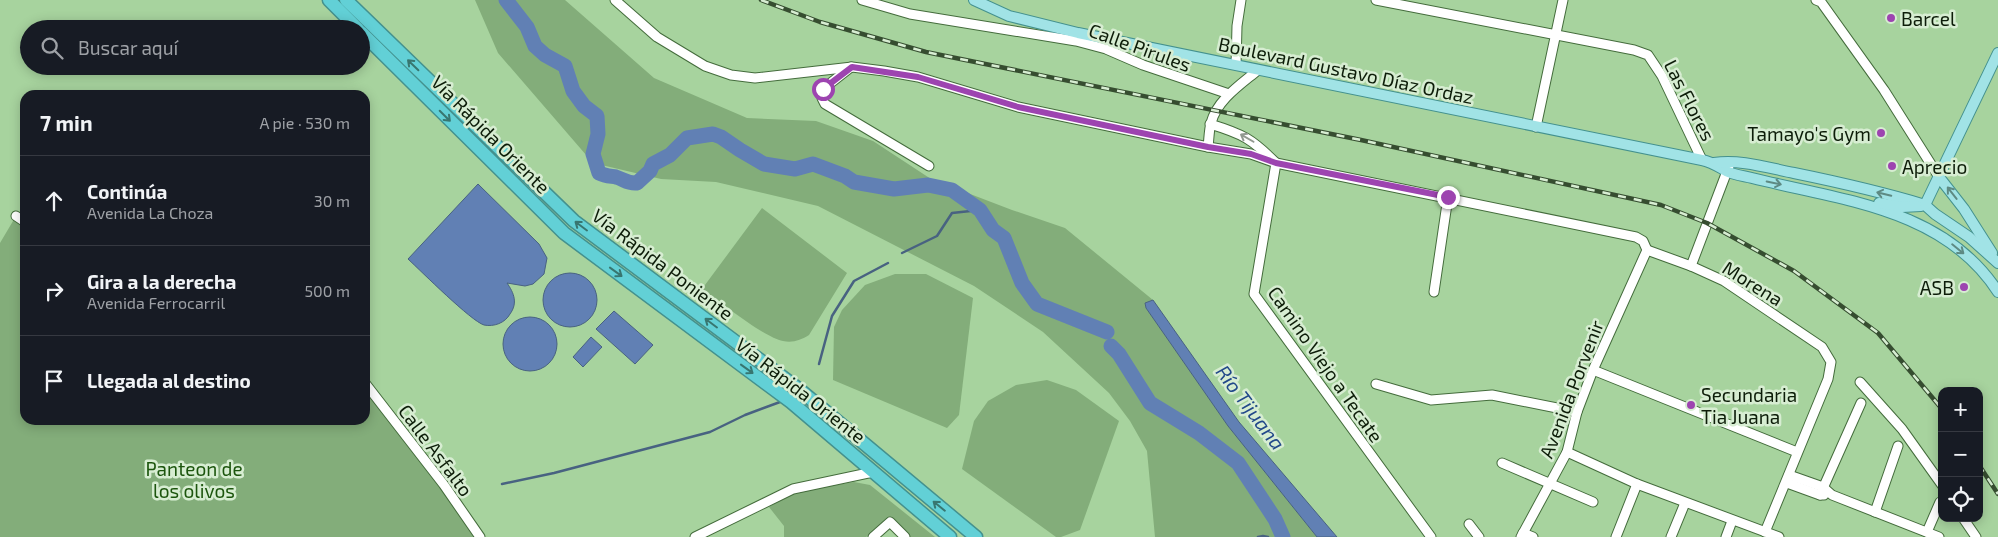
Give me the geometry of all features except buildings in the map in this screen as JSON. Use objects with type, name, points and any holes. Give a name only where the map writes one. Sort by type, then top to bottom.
[{"type":"highway","points":[[329,0],[349,20]]},
{"type":"highway","name":"Vía Rápida Poniente","points":[[346,0],[367,20]]},
{"type":"highway","name":"Vía Rápida Poniente","points":[[370,23],[574,221],[800,390],[976,537]]},
{"type":"highway","name":"Vía Rápida Oriente","points":[[370,41],[564,233],[791,402],[950,537]]},
{"type":"main road","name":"Boulevard Gustavo Díaz Ordaz","points":[[974,0],[1009,16],[1077,37],[1236,65],[1702,160],[1714,163],[1727,172],[1861,202],[1902,217],[1937,234],[1977,264],[1998,292]]},
{"type":"main road","points":[[1937,234],[1925,205],[1998,53]]},
{"type":"main road","name":"Boulevard Gustavo Díaz Ordaz","points":[[1714,163],[1730,160],[1843,183],[1925,205],[1968,237],[1998,263]]},
{"type":"main road","points":[[1939,177],[1964,209],[1998,263]]},
{"type":"main road","points":[[1861,202],[1902,207],[1925,205]]},
{"type":"street","name":"Morena","points":[[616,0],[657,37],[705,66],[731,75],[755,78],[852,67],[918,77],[1018,107],[1208,147],[1251,154],[1276,163],[1636,237],[1643,241],[1647,250],[1691,266],[1724,281],[1822,347],[1831,362],[1828,379],[1797,452]]},
{"type":"street","name":"Calle Pirules","points":[[862,0],[910,14],[1077,37],[1143,65],[1229,94]]},
{"type":"street","points":[[1236,65],[1237,26],[1241,0]]},
{"type":"street","points":[[1376,0],[1556,34]]},
{"type":"street","points":[[1536,127],[1563,0]]},
{"type":"street","points":[[1819,1],[1884,90],[1939,177]]},
{"type":"street","name":"Las Flores","points":[[1556,34],[1634,50],[1648,56],[1673,96],[1702,160]]},
{"type":"street","points":[[852,67],[823,89],[822,98],[825,104],[929,166]]},
{"type":"street","points":[[1208,147],[1210,124],[1216,110],[1229,94],[1258,70]]},
{"type":"street","points":[[1210,124],[1244,135],[1258,144],[1276,163]]},
{"type":"street","points":[[1691,266],[1730,160]]},
{"type":"street","name":"Camino Viejo a Tecate","points":[[1276,163],[1254,294],[1431,537]]},
{"type":"street","points":[[1434,292],[1448,197]]},
{"type":"street","points":[[16,216],[20,219]]},
{"type":"street","name":"Avenida Porvenir","points":[[1522,535],[1567,452],[1577,412],[1593,370],[1647,250]]},
{"type":"street","points":[[1593,370],[1797,452],[1788,479],[1765,532]]},
{"type":"street","points":[[1860,382],[1902,429],[1938,479]]},
{"type":"street","points":[[1376,384],[1431,400],[1492,395],[1577,412]]},
{"type":"street","name":"Calle Asfalto","points":[[370,389],[444,485],[480,537]]},
{"type":"street","points":[[1822,491],[1861,403]]},
{"type":"street","points":[[1875,512],[1898,446]]},
{"type":"street","points":[[1567,452],[1637,484],[1779,537]]},
{"type":"street","points":[[1502,463],[1593,502]]},
{"type":"street","points":[[695,537],[793,489],[873,472]]},
{"type":"street","points":[[1788,479],[1939,537]]},
{"type":"street","points":[[1616,537],[1637,484]]},
{"type":"street","points":[[1671,537],[1685,503]]},
{"type":"street","points":[[1928,532],[1938,507]]},
{"type":"street","points":[[1726,537],[1732,521]]},
{"type":"street","points":[[873,537],[890,522],[905,537]]},
{"type":"street","points":[[1966,522],[1976,537]]},
{"type":"street","points":[[1470,524],[1479,537]]},
{"type":"street","points":[[1522,535],[1533,537]]},
{"type":"green space","points":[[475,0],[565,0],[654,78],[747,118],[816,121],[873,141],[931,179],[1065,228],[1153,300],[1145,303],[1146,308],[1228,426],[1317,537],[1155,537],[1147,451],[1130,421],[1109,393],[1043,332],[974,286],[818,206],[716,182],[661,179],[593,163],[498,53]]},
{"type":"green space","points":[[762,208],[847,273],[809,335],[797,341],[783,341],[765,333],[702,289]]},
{"type":"green space","name":"Panteon de los olivos","points":[[16,216],[20,219],[20,425],[370,425],[370,390],[480,537],[0,537],[0,243]]},
{"type":"green space","points":[[895,274],[926,274],[973,298],[959,415],[947,428],[833,380],[834,327],[842,310],[865,285]]},
{"type":"green space","points":[[1047,380],[1076,390],[1119,421],[1080,530],[1061,537],[1056,537],[962,469],[974,421],[988,401],[1016,385]]},
{"type":"green space","points":[[854,482],[870,485],[935,537],[909,537],[890,519],[866,537],[784,537],[784,526],[769,507],[794,492]]},
{"type":"water","points":[[478,184],[539,244],[547,258],[544,274],[533,284],[525,286],[507,283],[512,291],[514,306],[505,320],[499,324],[492,325],[484,325],[469,315],[408,259]]},
{"type":"water","points":[[565,273],[575,273],[585,277],[593,285],[597,300],[593,315],[585,323],[575,327],[565,327],[555,323],[547,315],[543,305],[543,295],[547,285],[555,277]]},
{"type":"water","points":[[1153,300],[1239,422],[1337,537],[1317,537],[1228,426],[1146,308],[1145,303]]},
{"type":"water","points":[[614,311],[653,345],[635,364],[596,329]]},
{"type":"water","points":[[525,317],[535,317],[545,321],[553,329],[557,344],[553,359],[545,367],[535,371],[525,371],[515,367],[507,359],[503,349],[503,339],[507,329],[515,321]]},
{"type":"water","points":[[591,337],[602,347],[583,367],[573,357]]},
{"type":"waterway","name":"Río Tijuana","points":[[506,0],[527,27],[535,46],[545,55],[565,66],[573,91],[584,106],[597,116],[598,134],[593,154],[599,173],[637,183],[650,171],[653,164],[670,155],[687,138],[713,134],[764,164],[795,169],[813,164],[845,176],[854,182],[894,189],[928,185],[952,190],[980,210],[993,230],[1004,238],[1022,283],[1037,304],[1107,332]]},
{"type":"waterway","points":[[902,253],[937,236],[952,213],[980,210]]},
{"type":"waterway","points":[[819,364],[832,316],[854,281],[888,263]]},
{"type":"waterway","name":"Río Tijuana","points":[[1111,346],[1119,354],[1150,403],[1199,433],[1238,463],[1275,519],[1283,537]]},
{"type":"waterway","points":[[502,484],[554,473],[710,432],[745,415],[780,402]]},
{"type":"waterway","points":[[1258,537],[1268,537]]},
{"type":"railway","points":[[761,0],[820,22],[926,52],[1361,140],[1661,205],[1707,223],[1794,271],[1878,333],[1938,404]]},
{"type":"railway","points":[[1983,471],[1998,494]]},
{"type":"place","name":"Barcel","points":[[1891,18]]},
{"type":"place","name":"Tamayo's Gym","points":[[1881,133]]},
{"type":"place","name":"Aprecio","points":[[1892,166]]},
{"type":"place","name":"ASB","points":[[1964,287]]},
{"type":"place","name":"Secundaria Tia Juana","points":[[1691,405]]},
{"type":"route","points":[[823,89],[852,67],[884,71],[918,77],[1018,107],[1208,147],[1251,154],[1276,163],[1448,197]]}]
